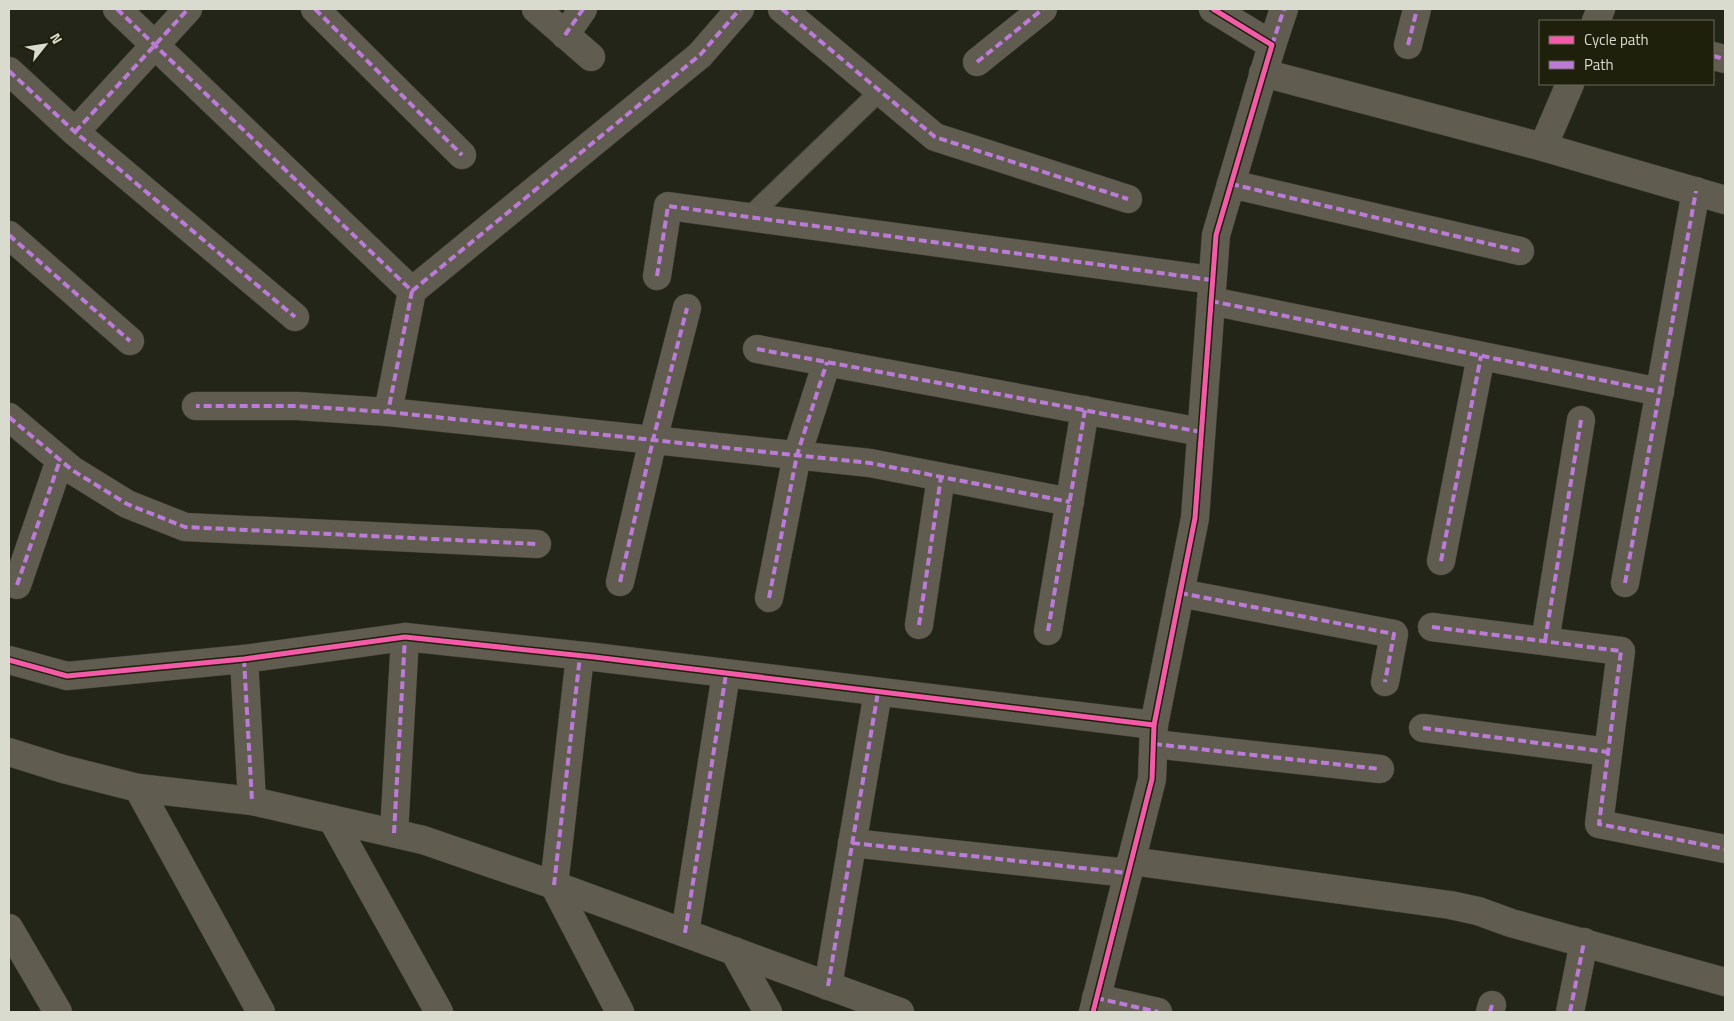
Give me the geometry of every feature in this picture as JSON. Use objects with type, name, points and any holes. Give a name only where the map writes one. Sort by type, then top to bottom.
[{"type":"street","points":[[117,9],[412,291]]},
{"type":"street","points":[[75,132],[188,9]]},
{"type":"street","points":[[315,9],[462,155]]},
{"type":"street","points":[[536,9],[592,57]]},
{"type":"street","points":[[566,35],[583,9]]},
{"type":"street","points":[[388,412],[412,291],[700,55],[740,9]]},
{"type":"street","points":[[782,9],[935,137],[1128,199]]},
{"type":"street","points":[[977,62],[1044,9]]},
{"type":"street","points":[[1213,9],[1272,46]]},
{"type":"street","points":[[1158,1012],[1094,1005],[1152,779],[1154,735],[1195,518],[1216,235],[1263,73],[1284,9]]},
{"type":"street","points":[[1408,45],[1417,9]]},
{"type":"street","points":[[9,71],[75,132],[294,317]]},
{"type":"street","points":[[1263,73],[1544,147],[1725,200]]},
{"type":"street","points":[[1544,147],[1570,85]]},
{"type":"street","points":[[1231,184],[1520,251]]},
{"type":"street","points":[[1625,582],[1696,191]]},
{"type":"street","points":[[657,276],[668,206],[750,216],[1212,291],[1481,356],[1660,392]]},
{"type":"street","points":[[9,235],[130,341]]},
{"type":"street","points":[[620,582],[653,440],[687,308]]},
{"type":"street","points":[[757,349],[1201,432]]},
{"type":"street","points":[[1441,561],[1481,356]]},
{"type":"street","points":[[768,598],[797,455],[827,362]]},
{"type":"street","points":[[196,406],[297,406],[388,412],[870,463],[1070,502]]},
{"type":"street","points":[[1048,631],[1085,410]]},
{"type":"street","points":[[9,417],[72,470],[127,504],[185,527],[537,544]]},
{"type":"street","points":[[1545,641],[1581,420]]},
{"type":"street","points":[[17,585],[60,460]]},
{"type":"street","points":[[920,625],[941,477]]},
{"type":"street","points":[[1180,593],[1394,634],[1385,682]]},
{"type":"street","points":[[1432,627],[1621,651],[1599,824],[1725,849]]},
{"type":"street","points":[[9,660],[67,676],[244,659],[405,637],[878,692],[1380,769]]},
{"type":"street","points":[[394,833],[405,637]]},
{"type":"street","points":[[580,656],[554,885],[620,1012]]},
{"type":"street","points":[[244,659],[252,801]]},
{"type":"street","points":[[686,933],[726,674]]},
{"type":"street","points":[[828,986],[878,692]]},
{"type":"street","points":[[1423,728],[1608,752]]},
{"type":"street","points":[[9,752],[63,769],[138,788],[252,801],[423,840],[554,885],[900,1012]]},
{"type":"street","points":[[138,788],[261,1012]]},
{"type":"street","points":[[332,820],[439,1012]]},
{"type":"street","points":[[852,844],[1130,867],[1450,905],[1478,911],[1511,923],[1725,982]]},
{"type":"street","points":[[9,928],[58,1012]]},
{"type":"street","points":[[1570,1012],[1584,942]]},
{"type":"street","points":[[734,951],[768,1012]]},
{"type":"lane","points":[[750,216],[880,91]]},
{"type":"marked path","points":[[117,9],[412,291],[388,412],[297,406],[196,406]]},
{"type":"marked path","points":[[75,132],[188,9]]},
{"type":"marked path","points":[[315,9],[462,155]]},
{"type":"marked path","points":[[565,35],[583,9]]},
{"type":"marked path","points":[[412,291],[700,55],[740,9]]},
{"type":"marked path","points":[[782,9],[935,137],[1128,199]]},
{"type":"marked path","points":[[977,62],[1043,9]]},
{"type":"marked path","points":[[1272,45],[1284,9]]},
{"type":"marked path","points":[[1408,45],[1417,9]]},
{"type":"marked path","points":[[1714,56],[1725,59]]},
{"type":"marked path","points":[[9,71],[75,132],[295,317]]},
{"type":"marked path","points":[[1231,184],[1520,251]]},
{"type":"marked path","points":[[1625,583],[1696,191]]},
{"type":"marked path","points":[[657,276],[668,206],[1212,280]]},
{"type":"marked path","points":[[9,235],[130,341]]},
{"type":"marked path","points":[[1211,301],[1660,392]]},
{"type":"marked path","points":[[620,582],[653,440],[687,308]]},
{"type":"marked path","points":[[757,349],[1201,432]]},
{"type":"marked path","points":[[1441,561],[1481,356]]},
{"type":"marked path","points":[[769,598],[797,455],[827,362]]},
{"type":"marked path","points":[[1048,631],[1085,410]]},
{"type":"marked path","points":[[388,412],[870,463],[1070,502]]},
{"type":"marked path","points":[[9,417],[72,470],[127,504],[185,527],[537,544]]},
{"type":"marked path","points":[[1545,641],[1581,420]]},
{"type":"marked path","points":[[17,585],[60,460]]},
{"type":"marked path","points":[[919,625],[941,477]]},
{"type":"marked path","points":[[1180,593],[1394,634],[1385,682]]},
{"type":"marked path","points":[[1432,627],[1621,651],[1599,824],[1725,849]]},
{"type":"marked path","points":[[394,833],[405,637]]},
{"type":"marked path","points":[[554,885],[580,656]]},
{"type":"marked path","points":[[244,659],[252,801]]},
{"type":"marked path","points":[[685,933],[726,674]]},
{"type":"marked path","points":[[828,986],[878,692]]},
{"type":"marked path","points":[[1423,728],[1608,752]]},
{"type":"marked path","points":[[1154,744],[1380,769]]},
{"type":"marked path","points":[[852,843],[1128,873]]},
{"type":"marked path","points":[[1570,1012],[1584,942]]},
{"type":"marked path","points":[[1096,998],[1158,1012]]},
{"type":"marked path","points":[[1490,1012],[1492,1005]]},
{"type":"cycle path","points":[[1093,1012],[1152,779],[1154,725],[1195,518],[1216,235],[1272,45],[1213,9]]},
{"type":"cycle path","points":[[9,660],[67,676],[244,659],[405,637],[594,657],[1154,725]]}]
